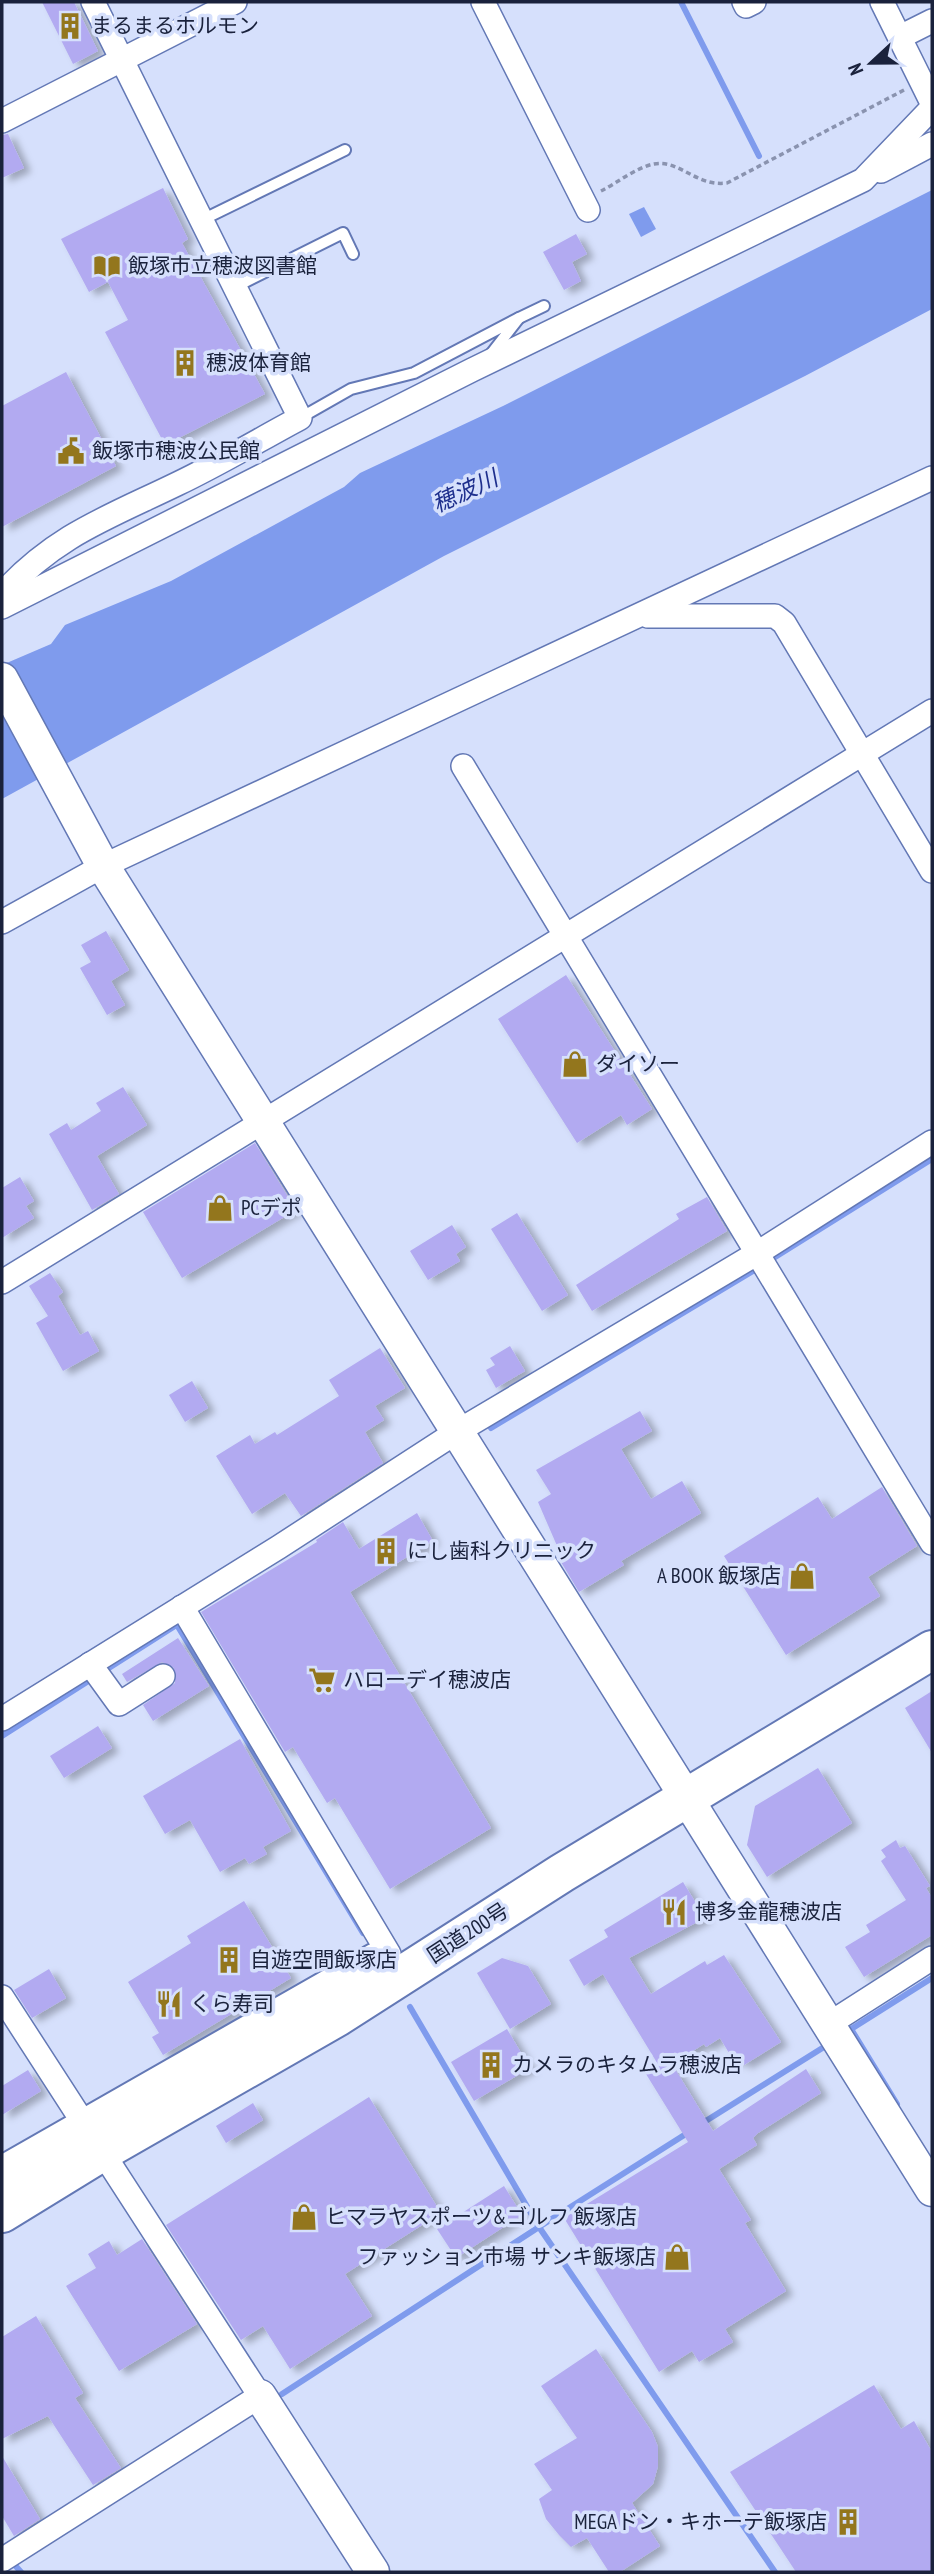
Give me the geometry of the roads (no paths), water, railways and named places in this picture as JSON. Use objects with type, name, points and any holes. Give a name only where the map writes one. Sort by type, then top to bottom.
[{"type":"highway","name":"国道200号","points":[[2,2176],[94,2138],[337,2017],[562,1873],[932,1621]]},
{"type":"highway","name":"国道200号","points":[[2,2213],[94,2138],[389,1954],[932,1650]]},
{"type":"street","points":[[2,594],[55,544],[77,531],[179,483],[300,418],[93,2]]},
{"type":"street","points":[[2,121],[235,2]]},
{"type":"street","points":[[484,2],[586,205]]},
{"type":"street","points":[[744,2],[746,6],[754,2]]},
{"type":"street","points":[[863,180],[932,105],[882,2]]},
{"type":"street","points":[[900,37],[932,21]]},
{"type":"street","points":[[2,607],[481,366],[932,144]]},
{"type":"street","points":[[2,922],[103,866],[932,478]]},
{"type":"street","points":[[642,616],[775,616],[784,624],[932,871]]},
{"type":"street","points":[[2,679],[103,866],[455,1433],[682,1789],[932,2190]]},
{"type":"street","points":[[2,1282],[264,1124],[932,711]]},
{"type":"street","points":[[463,766],[932,1543]]},
{"type":"street","points":[[2,1719],[96,1672],[181,1607],[455,1433],[756,1254],[932,1142]]},
{"type":"street","points":[[181,1607],[389,1954]]},
{"type":"street","points":[[96,1672],[119,1704],[163,1676]]},
{"type":"street","points":[[830,2024],[932,1958]]},
{"type":"street","points":[[2,1997],[373,2572]]},
{"type":"street","points":[[7,2556],[260,2396]]},
{"type":"lane","points":[[202,220],[345,150]]},
{"type":"lane","points":[[235,287],[342,233],[354,254]]},
{"type":"lane","points":[[300,418],[351,389],[414,373],[544,306]]},
{"type":"lane","points":[[481,366],[519,318]]},
{"type":"water","name":"穂波川","points":[[932,190],[932,309],[805,376],[444,556],[2,799],[2,665],[51,644],[65,625],[171,581],[344,487],[360,473],[503,406]]},
{"type":"water","points":[[644,207],[656,229],[641,237],[629,214]]},
{"type":"waterway","points":[[681,2],[759,156]]},
{"type":"waterway","points":[[772,1259],[932,1159]]},
{"type":"waterway","points":[[491,1428],[753,1271]]},
{"type":"waterway","points":[[2,1736],[178,1624]]},
{"type":"waterway","points":[[177,1625],[363,1933]]},
{"type":"waterway","points":[[848,2031],[932,1978]]},
{"type":"waterway","points":[[410,2007],[539,2227],[689,2132]]},
{"type":"waterway","points":[[851,2029],[897,2104]]},
{"type":"waterway","points":[[701,2124],[824,2047]]},
{"type":"waterway","points":[[282,2394],[539,2227],[775,2572]]},
{"type":"waterway","points":[[11,2561],[21,2572]]},
{"type":"place","name":"まるまるホルモン","points":[[70,26]]},
{"type":"place","name":"飯塚市立穂波図書館","points":[[107,266]]},
{"type":"place","name":"穂波体育館","points":[[185,363]]},
{"type":"place","name":"飯塚市穂波公民館","points":[[71,451]]},
{"type":"place","name":"ダイソー","points":[[575,1064]]},
{"type":"place","name":"PCデポ","points":[[220,1208]]},
{"type":"place","name":"にし歯科クリニック","points":[[386,1551]]},
{"type":"place","name":"A BOOK 飯塚店","points":[[802,1576]]},
{"type":"place","name":"ハローデイ穂波店","points":[[322,1680]]},
{"type":"place","name":"博多金龍穂波店","points":[[674,1912]]},
{"type":"place","name":"自遊空間飯塚店","points":[[229,1960]]},
{"type":"place","name":"くら寿司","points":[[169,2004]]},
{"type":"place","name":"カメラのキタムラ穂波店","points":[[491,2065]]},
{"type":"place","name":"ヒマラヤスポーツ&ゴルフ 飯塚店","points":[[304,2217]]},
{"type":"place","name":"ファッション市場 サンキ飯塚店","points":[[677,2257]]},
{"type":"place","name":"MEGAドン・キホーテ飯塚店","points":[[848,2522]]}]
